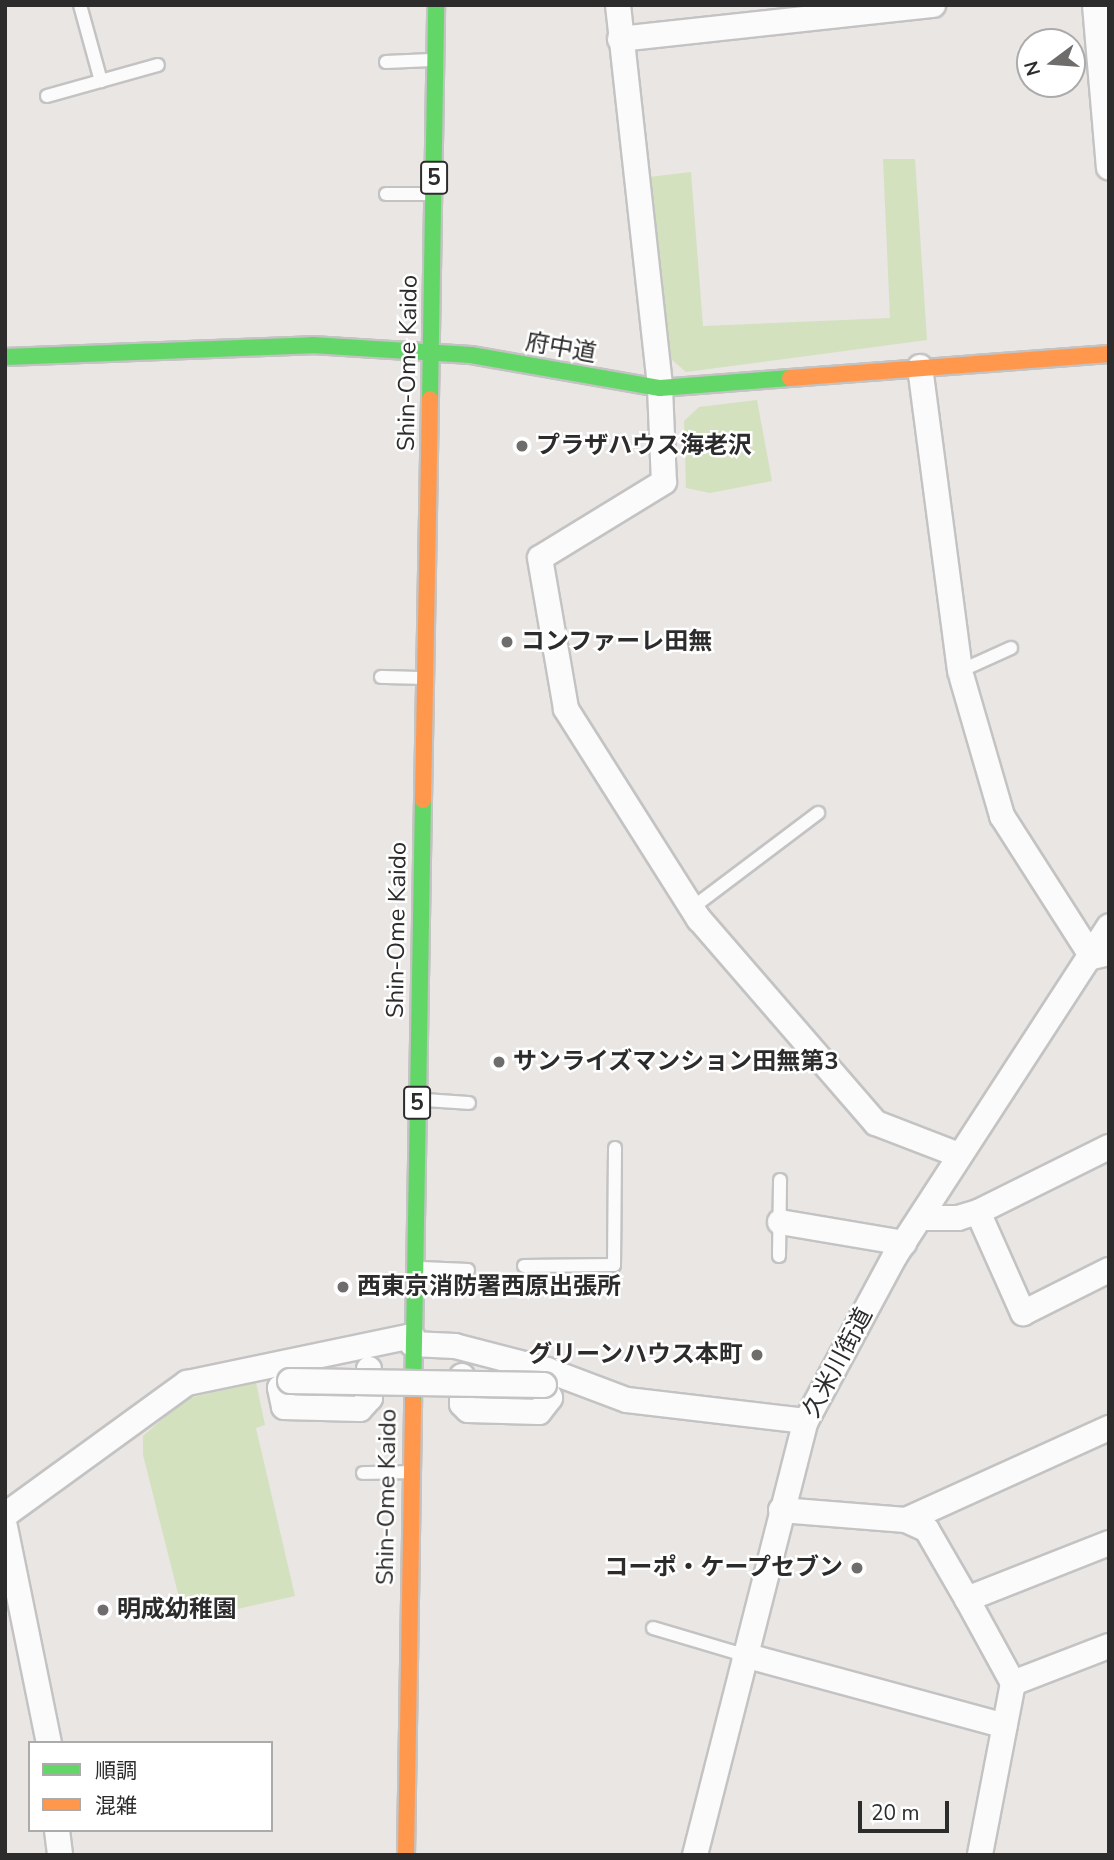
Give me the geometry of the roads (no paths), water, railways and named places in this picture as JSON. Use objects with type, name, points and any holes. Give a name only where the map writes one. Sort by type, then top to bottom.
[{"type":"main road","name":"Shin-Ome Kaido","points":[[406,1855],[412,1340],[432,351],[436,5]]},
{"type":"main road","name":"府中道","points":[[5,357],[256,344],[432,351],[660,388],[1109,354]]},
{"type":"street","points":[[618,5],[660,388],[664,482],[540,558],[566,709],[692,908],[876,1124],[959,1155]]},
{"type":"street","points":[[620,39],[933,5]]},
{"type":"street","points":[[1096,5],[1105,70],[1109,167]]},
{"type":"street","points":[[920,367],[961,675],[1002,816],[1100,955]]},
{"type":"street","name":"久米川街道","points":[[695,1855],[806,1420],[904,1243],[923,1217],[959,1155],[1100,955],[1109,926]]},
{"type":"street","points":[[923,1217],[958,1218],[978,1212],[1109,1147]]},
{"type":"street","points":[[978,1212],[1023,1313],[1109,1270]]},
{"type":"street","points":[[780,1222],[904,1243]]},
{"type":"street","points":[[5,1515],[171,1388],[412,1340],[455,1346],[547,1370],[627,1399],[806,1420]]},
{"type":"street","points":[[369,1369],[370,1398],[360,1409],[284,1406],[280,1388],[290,1381],[544,1385],[550,1398],[540,1412],[468,1410],[462,1404],[462,1376]]},
{"type":"street","points":[[906,1520],[1109,1428]]},
{"type":"street","points":[[781,1510],[906,1520],[927,1530],[967,1599],[1013,1683],[980,1855]]},
{"type":"street","points":[[5,1527],[49,1741]]},
{"type":"street","points":[[967,1599],[1109,1543]]},
{"type":"street","points":[[1013,1683],[1109,1646]]},
{"type":"street","points":[[744,1655],[1005,1726]]},
{"type":"street","points":[[57,1832],[60,1855]]},
{"type":"lane","points":[[80,5],[101,80]]},
{"type":"lane","points":[[386,62],[436,60]]},
{"type":"lane","points":[[47,96],[158,65]]},
{"type":"lane","points":[[386,194],[434,194]]},
{"type":"lane","points":[[961,675],[1011,648]]},
{"type":"lane","points":[[381,677],[425,678]]},
{"type":"lane","points":[[692,908],[818,813]]},
{"type":"lane","points":[[417,1100],[469,1103]]},
{"type":"lane","points":[[524,1266],[614,1265],[615,1148]]},
{"type":"lane","points":[[779,1256],[780,1180]]},
{"type":"lane","points":[[414,1268],[468,1270]]},
{"type":"lane","points":[[363,1472],[410,1472]]},
{"type":"lane","points":[[653,1628],[744,1655]]},
{"type":"place","name":"プラザハウス海老沢","points":[[522,446]]},
{"type":"place","name":"コンファーレ田無","points":[[507,642]]},
{"type":"place","name":"サンライズマンション田無第3","points":[[499,1062]]},
{"type":"place","name":"西東京消防署西原出張所","points":[[343,1287]]},
{"type":"place","name":"グリーンハウス本町","points":[[757,1355]]},
{"type":"place","name":"コーポ・ケープセブン","points":[[857,1568]]},
{"type":"place","name":"明成幼稚園","points":[[103,1610]]}]
